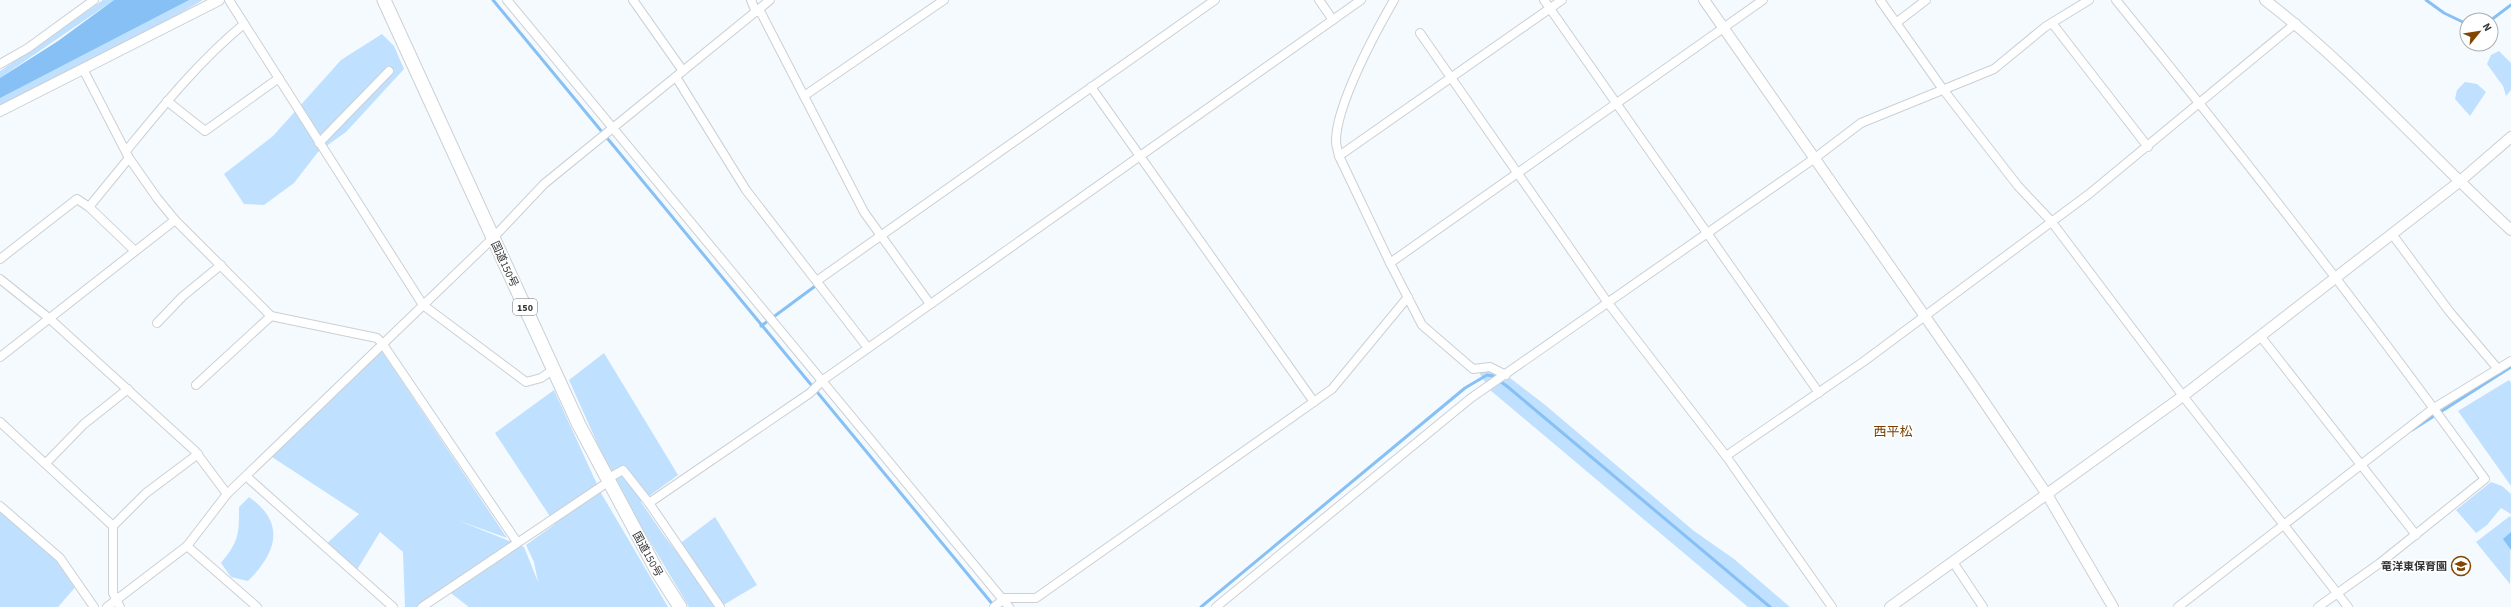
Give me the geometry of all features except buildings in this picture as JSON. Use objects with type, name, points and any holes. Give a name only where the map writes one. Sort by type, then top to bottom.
[{"type":"highway","name":"国道150号","points":[[384,0],[554,369],[608,480],[680,607]]},
{"type":"street","points":[[0,64],[28,48],[94,0]]},
{"type":"street","points":[[0,111],[219,0]]},
{"type":"street","points":[[229,0],[423,305],[526,382],[541,378],[554,369]]},
{"type":"street","points":[[507,0],[823,380],[999,603],[1008,607]]},
{"type":"street","points":[[633,0],[683,71]]},
{"type":"street","points":[[751,0],[804,96],[864,212],[930,304]]},
{"type":"street","points":[[106,607],[118,604],[187,546],[227,494],[382,343],[493,238],[544,184],[770,0]]},
{"type":"street","points":[[804,96],[944,0]]},
{"type":"street","points":[[818,280],[1214,0]]},
{"type":"street","points":[[1319,0],[1333,20]]},
{"type":"street","points":[[650,503],[810,393],[823,380],[1361,0]]},
{"type":"street","points":[[1394,0],[1374,34],[1339,122],[1336,141],[1339,156],[1390,263],[1422,325],[1473,368],[1490,367],[1506,375]]},
{"type":"street","points":[[1544,0],[1819,393]]},
{"type":"street","points":[[1339,156],[1562,0]]},
{"type":"street","points":[[1704,0],[1925,316],[2048,496],[2113,607]]},
{"type":"street","points":[[1390,263],[1763,0]]},
{"type":"street","points":[[1880,0],[1942,88],[2018,186],[2051,220],[2183,396],[2348,607]]},
{"type":"street","points":[[1896,23],[1926,0]]},
{"type":"street","points":[[1216,607],[1471,398],[1815,158],[1860,123],[1942,88],[1994,68],[2052,23],[2089,0]]},
{"type":"street","points":[[2116,0],[2200,103],[2337,278],[2485,479],[2416,535],[2318,607]]},
{"type":"street","points":[[2265,0],[2296,24],[2459,182],[2511,230]]},
{"type":"street","points":[[2052,23],[2148,147]]},
{"type":"street","points":[[89,207],[167,101],[212,50],[244,24]]},
{"type":"street","points":[[1726,456],[1819,393],[1925,316],[2051,220],[2089,194],[2296,24]]},
{"type":"street","points":[[1420,33],[1608,303],[1726,456],[1832,607]]},
{"type":"street","points":[[83,69],[127,155],[175,220],[271,316],[376,338],[382,343],[516,542]]},
{"type":"street","points":[[320,142],[389,71]]},
{"type":"street","points":[[676,77],[746,190],[818,280],[868,348]]},
{"type":"street","points":[[167,101],[205,131],[279,78]]},
{"type":"street","points":[[1091,87],[1141,155],[1314,402]]},
{"type":"street","points":[[1890,607],[2048,496],[2261,337],[2459,182],[2511,137]]},
{"type":"street","points":[[0,259],[77,199],[89,207],[135,251]]},
{"type":"street","points":[[0,357],[175,220]]},
{"type":"street","points":[[2392,234],[2449,311],[2498,369]]},
{"type":"street","points":[[157,323],[183,296],[221,265]]},
{"type":"street","points":[[0,279],[50,319],[198,454],[227,494]]},
{"type":"street","points":[[999,603],[1006,598],[1036,598],[1332,389],[1408,297]]},
{"type":"street","points":[[196,385],[271,316]]},
{"type":"street","points":[[2261,337],[2416,535]]},
{"type":"street","points":[[2178,607],[2434,408],[2511,361]]},
{"type":"street","points":[[46,463],[84,424],[128,389]]},
{"type":"street","points":[[0,422],[113,526]]},
{"type":"street","points":[[118,604],[113,593],[113,526],[146,493],[198,454]]},
{"type":"street","points":[[422,607],[623,470],[650,503],[720,607]]},
{"type":"street","points":[[246,477],[393,607]]},
{"type":"street","points":[[0,506],[60,558],[94,607]]},
{"type":"street","points":[[187,546],[257,607]]},
{"type":"street","points":[[1953,562],[1983,607]]},
{"type":"shaded area","points":[[103,0],[114,0],[0,78],[0,71]]},
{"type":"shaded area","points":[[177,0],[203,0],[158,26],[0,106],[0,97]]},
{"type":"shaded area","points":[[382,34],[394,46],[404,69],[346,132],[318,152],[294,183],[264,205],[244,204],[224,174],[273,136],[341,60]]},
{"type":"shaded area","points":[[2499,51],[2511,63],[2511,90],[2506,96],[2503,86],[2487,64],[2491,55]]},
{"type":"shaded area","points":[[2465,82],[2477,84],[2486,92],[2470,116],[2455,99],[2457,90]]},
{"type":"shaded area","points":[[381,350],[507,538],[457,520],[524,547],[538,582],[534,562],[526,545],[555,524],[495,433],[554,390],[601,493],[668,607],[469,607],[447,590],[422,607],[405,607],[403,552],[380,532],[355,573],[324,546],[359,514],[269,455]]},
{"type":"shaded area","points":[[604,353],[678,475],[641,502],[665,537],[713,599],[678,545],[715,517],[757,585],[720,607],[689,607],[615,483],[569,380]]},
{"type":"shaded area","points":[[1477,369],[1501,371],[1544,404],[1694,531],[1734,559],[1790,607],[1748,607],[1490,390]]},
{"type":"shaded area","points":[[2509,380],[2511,383],[2511,486],[2458,411]]},
{"type":"shaded area","points":[[2491,482],[2502,486],[2511,494],[2511,514],[2501,508],[2487,525],[2476,533],[2456,510]]},
{"type":"shaded area","points":[[249,497],[261,507],[269,517],[273,527],[273,538],[271,549],[266,559],[248,581],[231,577],[221,563],[235,543],[237,537],[239,507]]},
{"type":"shaded area","points":[[0,506],[45,545],[78,584],[58,607],[0,607]]},
{"type":"shaded area","points":[[2510,516],[2511,518],[2510,584],[2476,542]]},
{"type":"water","points":[[114,0],[189,0],[0,98],[0,78],[58,41]]},
{"type":"water","points":[[2511,532],[2511,550],[2503,539]]},
{"type":"waterway","points":[[493,0],[994,606]]},
{"type":"waterway","points":[[2426,0],[2444,13],[2459,20]]},
{"type":"waterway","points":[[2499,14],[2511,5]]},
{"type":"waterway","points":[[761,326],[818,284]]},
{"type":"waterway","points":[[2412,430],[2511,367]]},
{"type":"waterway","points":[[1201,607],[1465,388],[1487,375],[1493,376],[1508,387],[1770,607]]},
{"type":"place","name":"竜洋東保育園","points":[[2461,566]]},
{"type":"district","name":"西平松","points":[[1893,431]]}]
